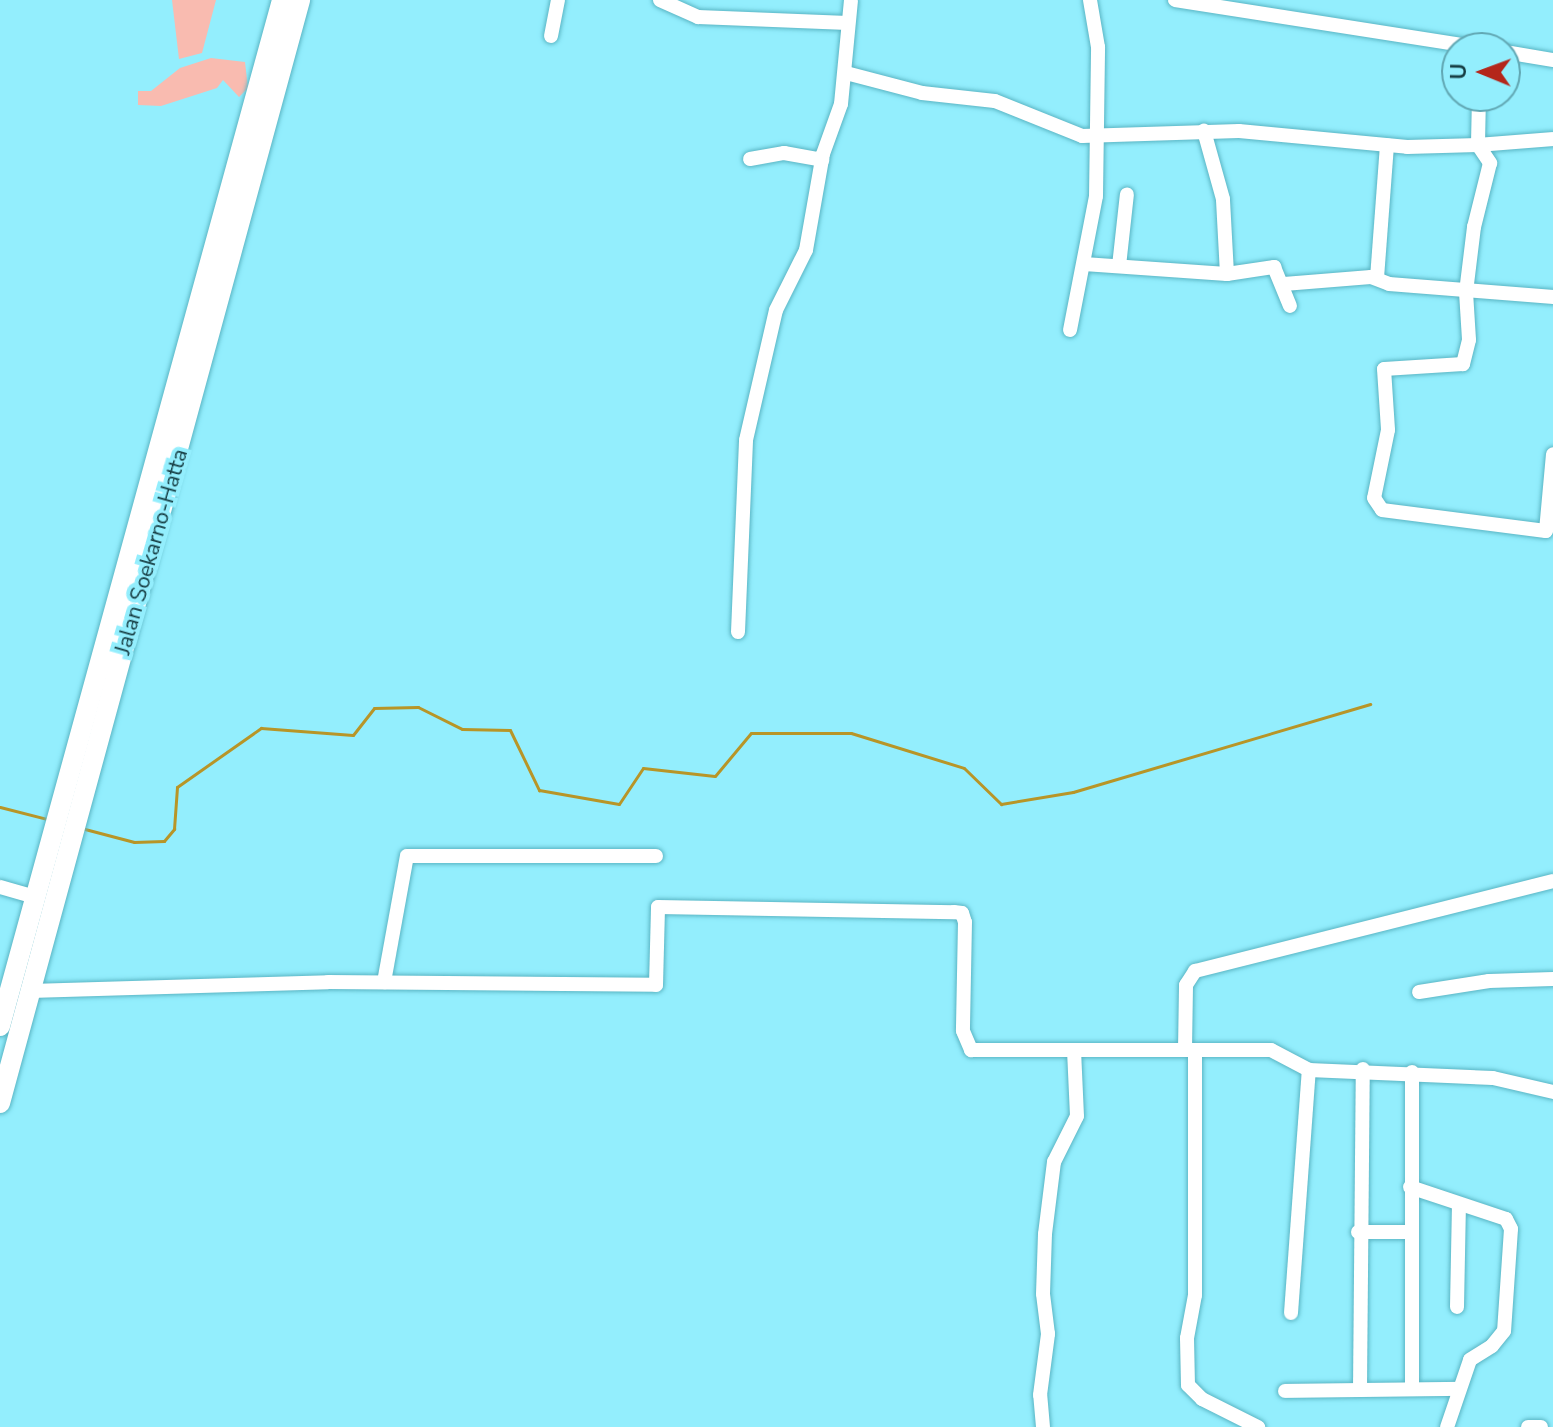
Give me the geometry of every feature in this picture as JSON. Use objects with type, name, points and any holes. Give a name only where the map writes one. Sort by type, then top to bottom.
[{"type":"highway","name":"Jalan Soekarno-Hatta","points":[[226,246],[282,0]]},
{"type":"highway","name":"Jalan Soekarno-Hatta","points":[[0,1103],[66,857],[73,798],[226,246],[300,0]]},
{"type":"highway","name":"Jalan Soekarno-Hatta","points":[[0,1026],[48,847],[73,798]]},
{"type":"street","points":[[551,36],[558,0]]},
{"type":"street","points":[[660,0],[698,17],[848,23]]},
{"type":"street","points":[[738,632],[746,440],[776,310],[806,250],[822,160],[846,73],[851,0]]},
{"type":"street","points":[[1070,330],[1095,208],[1099,137],[1098,47],[1090,0]]},
{"type":"street","points":[[1175,0],[1441,42]]},
{"type":"street","points":[[1521,55],[1553,60]]},
{"type":"street","points":[[846,73],[922,93],[995,101],[1069,134],[1099,137],[1204,131],[1345,138],[1387,145],[1478,145],[1553,139]]},
{"type":"street","points":[[1477,112],[1474,130],[1478,145],[1488,156],[1489,170],[1474,227],[1466,292],[1469,340],[1463,364],[1382,372],[1388,430],[1374,486],[1376,505],[1472,524],[1546,531],[1553,454]]},
{"type":"street","points":[[1204,131],[1223,199],[1227,274]]},
{"type":"street","points":[[1377,278],[1387,145]]},
{"type":"street","points":[[750,159],[784,153],[822,160]]},
{"type":"street","points":[[1119,266],[1127,194]]},
{"type":"street","points":[[1084,264],[1227,274],[1274,267],[1284,284],[1290,306]]},
{"type":"street","points":[[1284,284],[1377,278],[1389,284],[1553,297]]},
{"type":"street","points":[[384,982],[407,856],[656,856]]},
{"type":"street","points":[[1258,1427],[1202,1399],[1188,1385],[1187,1338],[1195,1280],[1186,985],[1195,971],[1553,881]]},
{"type":"street","points":[[0,887],[34,897]]},
{"type":"street","points":[[30,991],[384,982],[656,985],[658,907],[954,912],[962,913],[965,922],[963,1031],[971,1050],[1271,1050],[1309,1070],[1363,1069],[1493,1078],[1553,1092]]},
{"type":"street","points":[[1419,992],[1489,981],[1553,979]]},
{"type":"street","points":[[1043,1427],[1040,1395],[1048,1334],[1043,1294],[1045,1234],[1054,1162],[1077,1116],[1074,1050]]},
{"type":"street","points":[[1360,1389],[1358,1232],[1363,1069]]},
{"type":"street","points":[[1291,1313],[1309,1070]]},
{"type":"street","points":[[1412,1072],[1412,1386]]},
{"type":"street","points":[[1410,1187],[1508,1220],[1511,1248],[1504,1331],[1470,1360],[1447,1427]]},
{"type":"street","points":[[1457,1307],[1459,1204]]},
{"type":"street","points":[[1358,1232],[1411,1232]]},
{"type":"street","points":[[1285,1391],[1412,1386],[1459,1389]]},
{"type":"street","points":[[1528,1427],[1541,1427]]},
{"type":"shaded area","points":[[172,0],[216,0],[202,53],[179,59]]},
{"type":"shaded area","points":[[211,58],[245,62],[248,88],[239,97],[223,80],[217,88],[161,106],[138,105],[138,91],[151,91],[180,68]]},
{"type":"waterway","points":[[81,828],[134,842],[164,841],[174,829],[177,787],[261,728],[353,735],[374,708],[418,707],[462,729],[510,730],[539,790],[619,804],[643,768],[715,776],[751,733],[851,733],[964,768],[1001,804],[1073,792],[1370,704]]},
{"type":"waterway","points":[[0,807],[51,820]]}]
